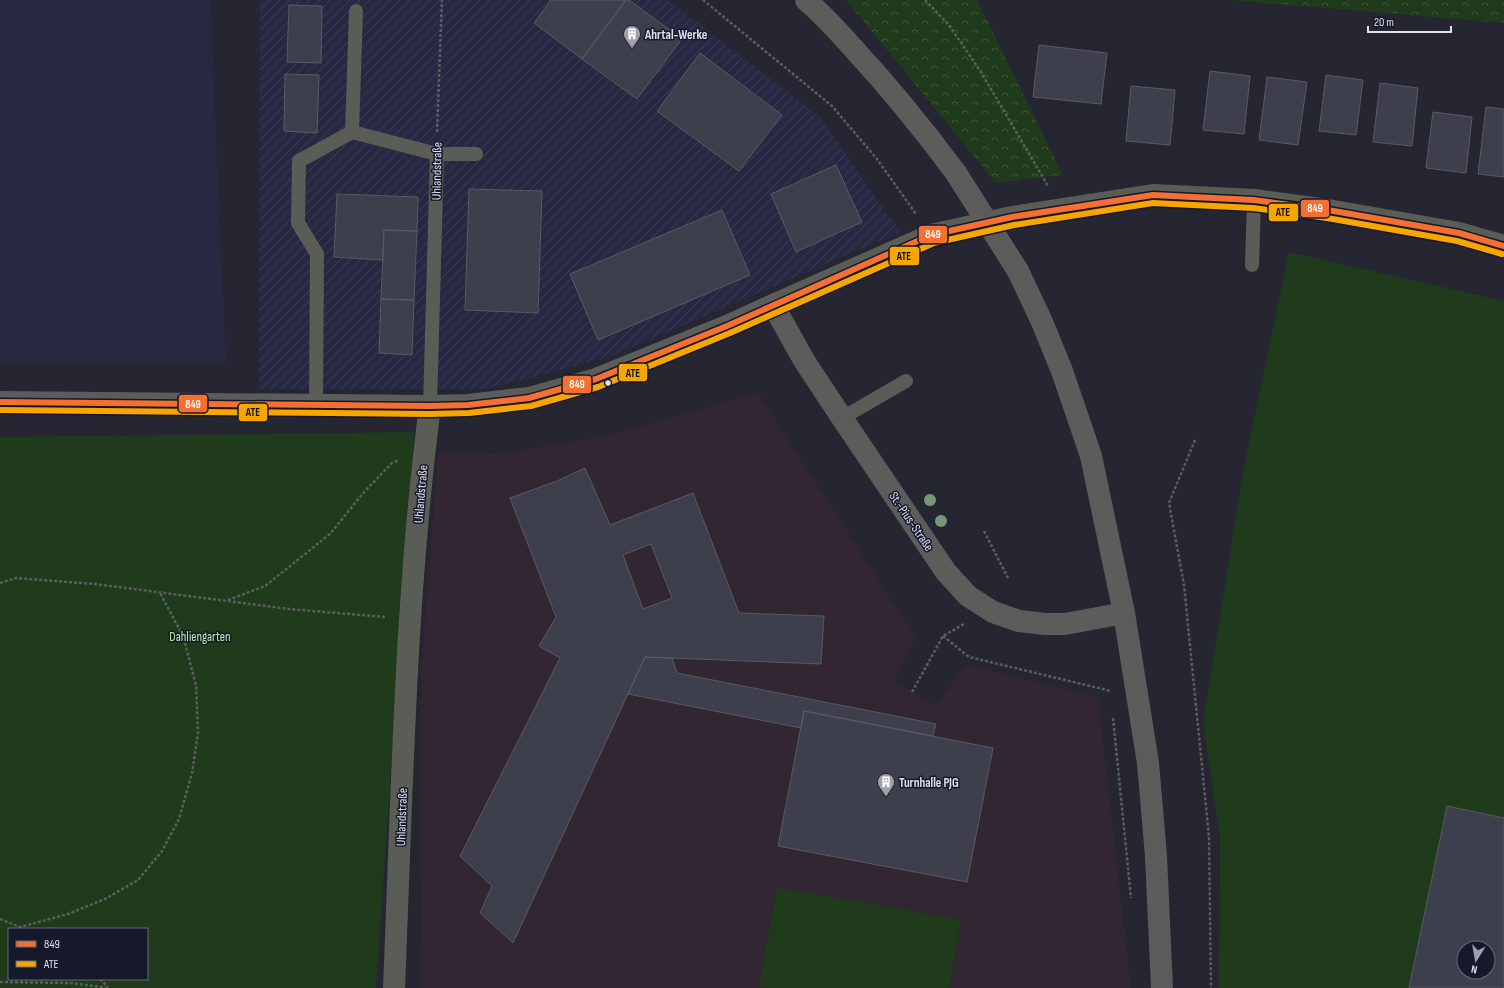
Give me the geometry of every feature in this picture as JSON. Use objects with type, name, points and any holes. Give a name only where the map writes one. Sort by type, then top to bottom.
[{"type":"street","points":[[806,0],[820,12],[875,71],[933,142],[956,173],[1018,271],[1042,322],[1062,371],[1091,456],[1124,613],[1136,684],[1148,771],[1156,856],[1162,988]]},
{"type":"street","points":[[0,402],[430,406],[468,405],[529,398],[589,381],[727,326],[931,235],[1012,217],[1153,195],[1254,200],[1328,210],[1459,233],[1504,246]]},
{"type":"street","name":"St.-Pius-Straße","points":[[774,305],[805,362],[842,418],[946,572],[968,596],[993,612],[1019,621],[1045,624],[1065,624],[1124,613]]},
{"type":"street","name":"Uhlandstraße","points":[[394,988],[409,619],[424,448],[430,406]]},
{"type":"lane","points":[[352,132],[356,11]]},
{"type":"lane","points":[[316,405],[316,254],[298,223],[300,161],[352,132],[437,154],[476,154]]},
{"type":"lane","name":"Uhlandstraße","points":[[430,406],[437,154]]},
{"type":"lane","points":[[1252,264],[1254,200]]},
{"type":"lane","points":[[842,418],[906,381]]},
{"type":"path","name":"Uhlandstraße","points":[[437,154],[442,0]]},
{"type":"path","points":[[703,0],[832,106],[877,159],[931,235]]},
{"type":"path","points":[[925,0],[948,26],[981,72],[1061,209]]},
{"type":"path","points":[[1195,440],[1169,503],[1184,586],[1209,837],[1211,988]]},
{"type":"path","points":[[226,601],[265,586],[330,534],[364,492],[392,463],[424,448]]},
{"type":"path","points":[[984,531],[1008,578]]},
{"type":"path","points":[[0,583],[16,578],[95,584],[289,609],[409,619]]},
{"type":"path","points":[[0,919],[20,927],[68,914],[105,898],[138,880],[162,851],[179,819],[192,773],[198,733],[196,685],[183,636],[160,593]]},
{"type":"path","points":[[912,692],[943,636],[969,622]]},
{"type":"path","points":[[943,636],[969,657],[1110,691],[1111,699]]},
{"type":"path","points":[[1113,714],[1131,902]]},
{"type":"path","points":[[101,980],[109,988]]},
{"type":"path","points":[[0,982],[70,983],[109,988]]},
{"type":"shaded area","points":[[0,0],[210,0],[226,362],[0,362]]},
{"type":"shaded area","points":[[260,0],[668,0],[820,117],[900,232],[610,357],[487,389],[259,389]]},
{"type":"shaded area","points":[[758,393],[916,638],[894,681],[935,706],[967,665],[1098,698],[1131,988],[420,988],[421,672],[438,453],[499,454],[607,436]]},
{"type":"green space","points":[[846,0],[977,0],[1063,175],[996,183]]},
{"type":"green space","points":[[1230,0],[1504,0],[1504,23]]},
{"type":"green space","points":[[1289,252],[1504,301],[1504,988],[1219,988],[1220,837],[1203,723],[1244,467]]},
{"type":"green space","name":"Dahliengarten","points":[[414,432],[376,988],[0,988],[0,437]]},
{"type":"green space","points":[[777,887],[961,920],[949,988],[771,988],[759,986]]},
{"type":"building","name":"Ahrtal-Werke","points":[[551,0],[626,0],[582,59],[534,23]]},
{"type":"building","name":"Ahrtal-Werke","points":[[626,0],[629,0],[682,39],[637,99],[582,59]]},
{"type":"building","points":[[289,5],[322,6],[321,63],[287,62]]},
{"type":"building","points":[[1039,45],[1107,53],[1101,104],[1033,97]]},
{"type":"building","points":[[700,53],[782,115],[739,171],[657,111]]},
{"type":"building","points":[[1210,71],[1250,76],[1244,134],[1203,130]]},
{"type":"building","points":[[285,74],[319,75],[317,133],[284,131]]},
{"type":"building","points":[[1326,75],[1363,80],[1356,135],[1319,131]]},
{"type":"building","points":[[1267,77],[1307,82],[1298,145],[1259,140]]},
{"type":"building","points":[[1380,83],[1418,88],[1412,146],[1373,142]]},
{"type":"building","points":[[1131,86],[1175,90],[1170,145],[1126,141]]},
{"type":"building","points":[[1486,107],[1504,109],[1504,177],[1478,174]]},
{"type":"building","points":[[1433,112],[1472,117],[1466,173],[1426,168]]},
{"type":"building","points":[[836,165],[862,222],[796,252],[771,194]]},
{"type":"building","points":[[469,189],[542,191],[538,313],[465,310]]},
{"type":"building","points":[[337,194],[418,197],[417,231],[384,230],[383,260],[334,257]]},
{"type":"building","points":[[722,210],[750,275],[598,340],[570,274]]},
{"type":"building","points":[[384,230],[417,231],[414,300],[381,299]]},
{"type":"building","points":[[381,299],[414,300],[412,355],[379,353]]},
{"type":"building","points":[[585,468],[610,525],[693,493],[739,613],[824,616],[821,664],[645,657],[513,943],[480,913],[492,886],[460,856],[560,658],[539,646],[556,617],[510,498],[557,481]],"holes":[[[651,544],[672,598],[643,609],[623,555]]]},
{"type":"building","points":[[645,657],[672,658],[677,673],[936,724],[933,736],[804,711],[801,728],[628,694]]},
{"type":"building","name":"Turnhalle PJG","points":[[804,711],[993,748],[967,882],[778,846]]},
{"type":"building","points":[[1447,806],[1504,818],[1504,988],[1409,988]]},
{"type":"transit line","name":"849","points":[[0,402],[430,406],[468,405],[529,398],[596,379],[727,326],[931,235],[1012,217],[1153,195],[1254,200],[1328,210],[1459,233],[1504,246]]},
{"type":"transit line","name":"ATE","points":[[0,410],[430,414],[469,413],[531,406],[598,387],[730,333],[934,243],[1014,225],[1153,203],[1253,208],[1327,218],[1457,241],[1502,254]]},
{"type":"place","name":"Ahrtal-Werke","points":[[632,49]]},
{"type":"place","name":"Turnhalle PJG","points":[[886,797]]}]
